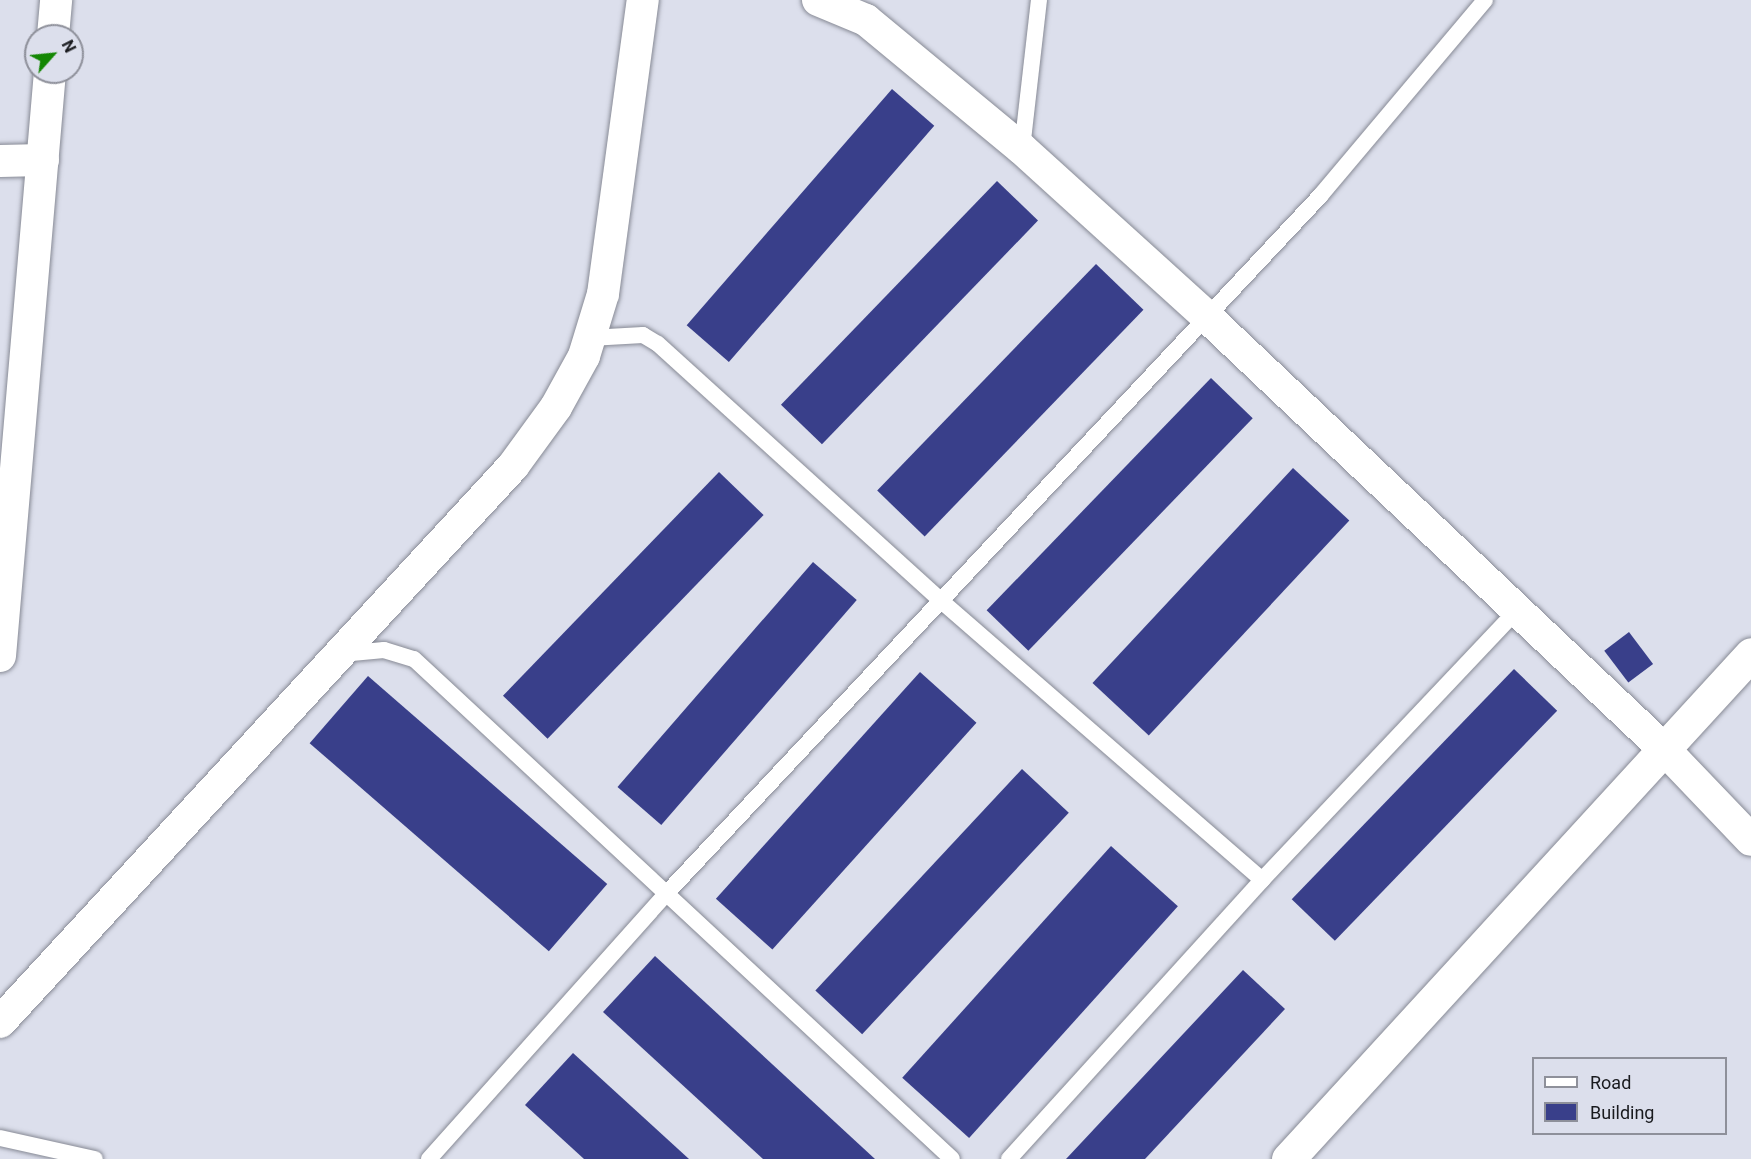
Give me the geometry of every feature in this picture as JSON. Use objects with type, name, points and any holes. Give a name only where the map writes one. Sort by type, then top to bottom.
[{"type":"main road","points":[[1288,1159],[1751,654]]},
{"type":"street","points":[[54,24],[56,0]]},
{"type":"street","points":[[0,1022],[513,466],[556,407],[590,338],[603,294],[643,0]]},
{"type":"street","points":[[818,0],[866,20],[1023,149],[1205,315],[1665,750],[1751,840]]},
{"type":"street","points":[[0,656],[49,84]]},
{"type":"street","points":[[0,161],[43,160]]},
{"type":"lane","points":[[1023,149],[1039,0]]},
{"type":"lane","points":[[429,1159],[665,895],[1205,315],[1320,196],[1485,0]]},
{"type":"lane","points":[[590,338],[643,335],[658,344],[939,599],[1262,880]]},
{"type":"lane","points":[[1009,1159],[1262,880],[1516,611]]},
{"type":"lane","points":[[341,654],[384,650],[414,659],[665,895],[952,1159]]},
{"type":"lane","points":[[0,1138],[95,1159]]},
{"type":"building","points":[[892,89],[934,126],[729,362],[687,325]]},
{"type":"building","points":[[997,181],[1038,221],[822,444],[781,405]]},
{"type":"building","points":[[1096,264],[1143,310],[925,536],[877,491]]},
{"type":"building","points":[[1211,378],[1253,418],[1028,651],[987,610]]},
{"type":"building","points":[[1293,468],[1349,521],[1149,736],[1092,683]]},
{"type":"building","points":[[719,472],[764,515],[548,739],[503,696]]},
{"type":"building","points":[[813,562],[857,600],[661,825],[617,787]]},
{"type":"building","points":[[1629,632],[1653,664],[1628,683],[1604,651]]},
{"type":"building","points":[[1514,669],[1557,711],[1335,941],[1292,899]]},
{"type":"building","points":[[920,672],[976,723],[772,950],[716,899]]},
{"type":"building","points":[[368,676],[607,884],[549,951],[310,743]]},
{"type":"building","points":[[1022,769],[1069,813],[862,1034],[815,991]]},
{"type":"building","points":[[1111,846],[1178,906],[969,1138],[902,1078]]},
{"type":"building","points":[[655,956],[875,1159],[763,1159],[603,1012]]},
{"type":"building","points":[[1243,970],[1285,1009],[1145,1159],[1066,1159]]},
{"type":"building","points":[[573,1053],[689,1159],[584,1159],[525,1105]]}]
